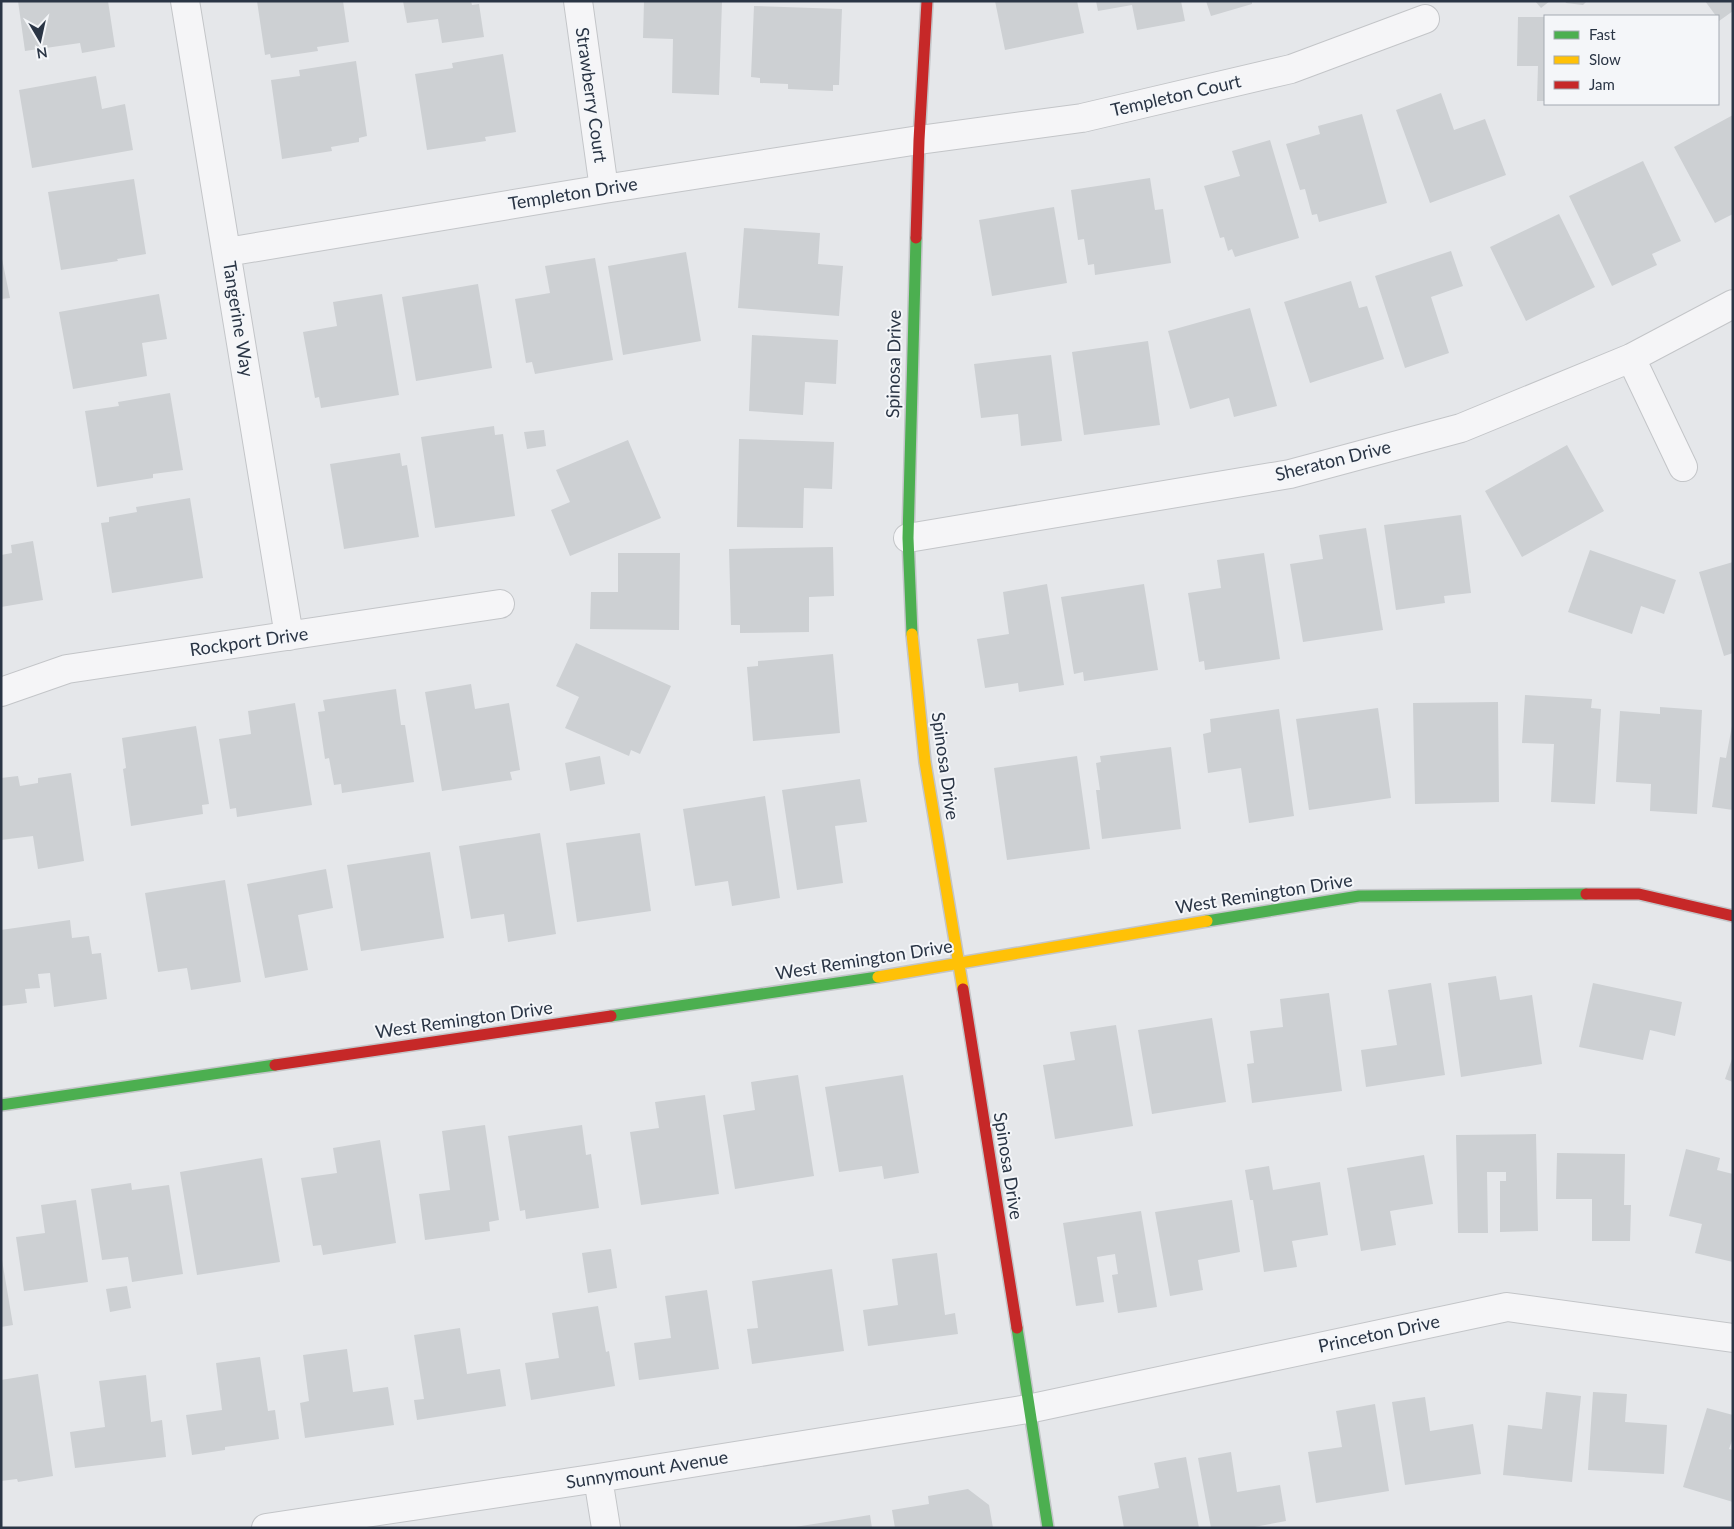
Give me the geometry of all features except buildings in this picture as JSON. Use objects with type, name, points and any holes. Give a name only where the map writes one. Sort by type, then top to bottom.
[{"type":"street","name":"Tangerine Way","points":[[185,1],[289,636]]},
{"type":"street","name":"Strawberry Court","points":[[578,1],[604,189]]},
{"type":"street","name":"Spinosa Drive","points":[[927,1],[919,140],[912,330],[908,538],[912,642],[925,762],[959,962],[1048,1528]]},
{"type":"street","name":"Templeton Court","points":[[919,140],[1082,118],[1291,69],[1425,19]]},
{"type":"street","name":"Templeton Drive","points":[[227,252],[604,189],[919,140]]},
{"type":"street","name":"Sheraton Drive","points":[[908,538],[1290,474],[1461,428],[1631,358],[1733,304]]},
{"type":"street","points":[[1631,358],[1683,467]]},
{"type":"street","name":"Rockport Drive","points":[[1,692],[67,669],[500,604]]},
{"type":"street","name":"West Remington Drive","points":[[1,1105],[909,972],[959,962],[1359,896],[1639,894],[1733,916]]},
{"type":"street","name":"Princeton Drive","points":[[1028,1409],[1507,1307],[1733,1338]]},
{"type":"street","name":"Sunnymount Avenue","points":[[266,1528],[598,1478],[1028,1409]]},
{"type":"street","points":[[598,1478],[606,1528]]},
{"type":"traffic: fast","points":[[912,634],[908,538],[916,238]]},
{"type":"traffic: fast","points":[[1207,921],[1359,896],[1586,894]]},
{"type":"traffic: fast","points":[[611,1016],[878,977]]},
{"type":"traffic: fast","points":[[1,1105],[275,1065]]},
{"type":"traffic: fast","points":[[1017,1328],[1048,1528]]},
{"type":"traffic: slow","points":[[912,634],[925,762],[963,989]]},
{"type":"traffic: slow","points":[[878,977],[1207,921]]},
{"type":"traffic: jam","points":[[916,238],[919,140],[927,1]]},
{"type":"traffic: jam","points":[[1586,894],[1639,894],[1733,916]]},
{"type":"traffic: jam","points":[[963,989],[1017,1328]]},
{"type":"traffic: jam","points":[[275,1065],[611,1016]]}]
